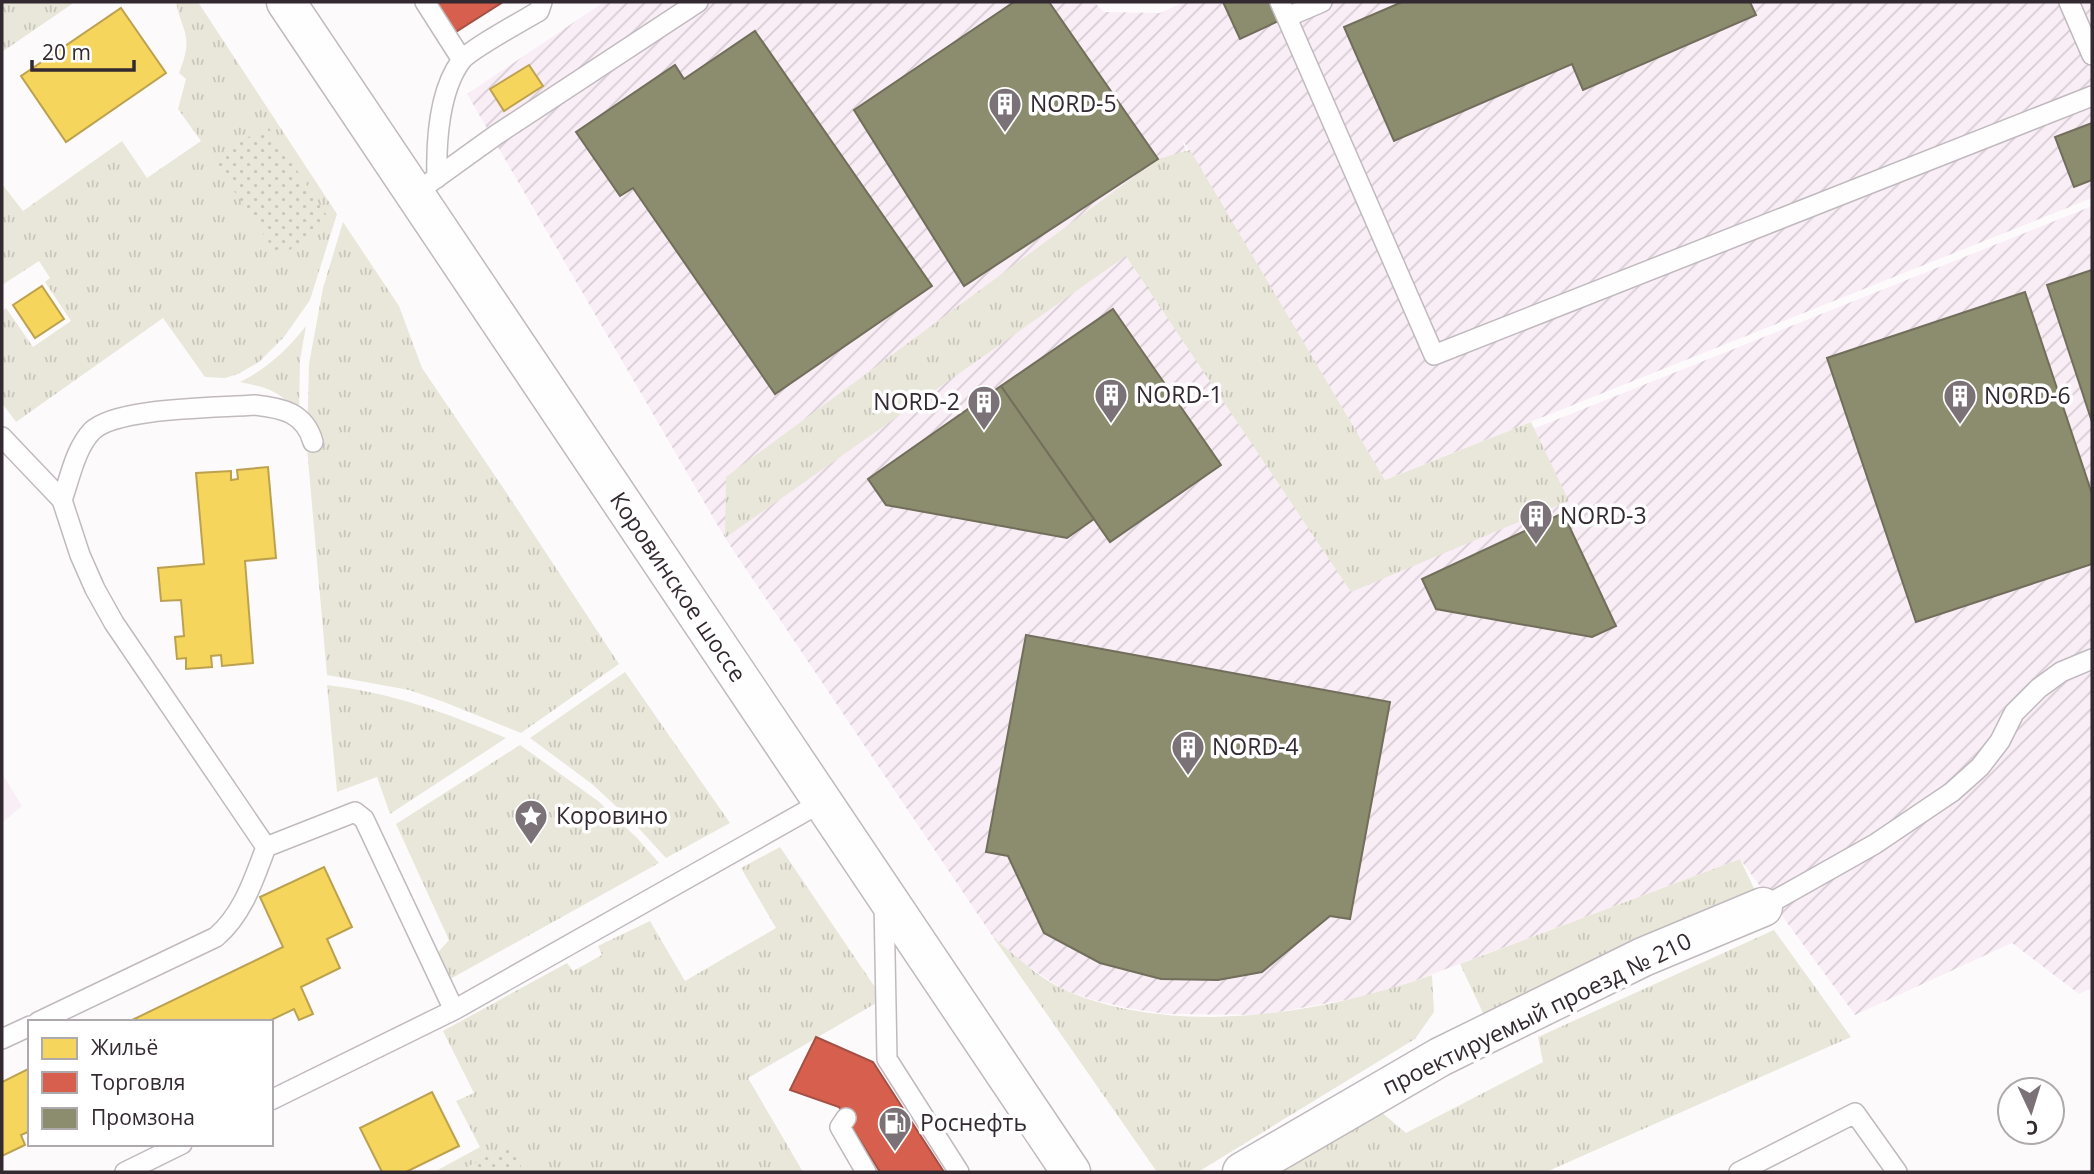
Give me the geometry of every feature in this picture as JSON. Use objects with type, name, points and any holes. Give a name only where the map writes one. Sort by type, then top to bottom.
[{"type":"main road","name":"Коровинское шоссе","points":[[286,2],[425,186],[822,802],[1071,1172]]},
{"type":"main road","name":"проектируемый проезд № 210","points":[[1242,1172],[1440,1057],[1643,957],[1763,907]]},
{"type":"lane","points":[[425,2],[462,60]]},
{"type":"lane","points":[[425,186],[448,87],[462,60],[539,11],[542,2]]},
{"type":"lane","points":[[425,186],[496,135],[698,2]]},
{"type":"lane","points":[[1322,2],[1283,9],[1434,355],[2092,96]]},
{"type":"lane","points":[[2069,2],[2092,55]]},
{"type":"lane","points":[[62,500],[80,450],[93,430],[112,419],[133,414],[255,405],[274,407],[301,419],[310,430],[313,442]]},
{"type":"lane","points":[[2,437],[62,500],[80,555],[114,623],[266,847]]},
{"type":"lane","points":[[1763,907],[1875,844],[1952,792],[1980,767],[2000,741],[2014,713],[2031,696],[2061,672],[2092,659]]},
{"type":"lane","points":[[273,1099],[454,1010],[822,802]]},
{"type":"lane","points":[[42,1020],[216,937],[229,926],[238,912],[266,847],[355,812],[364,818],[454,1010]]},
{"type":"lane","points":[[884,894],[883,1065],[959,1172]]},
{"type":"lane","points":[[2,1039],[28,1027]]},
{"type":"lane","points":[[1739,1172],[1855,1113],[1897,1172]]},
{"type":"lane","points":[[846,1118],[840,1127],[866,1172]]},
{"type":"lane","points":[[125,1172],[178,1146]]},
{"type":"shaded area","points":[[604,2],[1094,2],[1104,12],[1160,13],[1184,2],[2092,2],[2092,198],[1385,480],[1182,139],[1312,514],[2092,206],[2092,988],[2079,994],[2012,943],[1855,1015],[1740,859],[1414,981],[1367,996],[1262,1015],[1165,1014],[1127,1008],[1064,990],[1026,965],[993,937],[725,538],[467,94]]},
{"type":"shaded area","points":[[2,773],[22,806],[2,823]]},
{"type":"green space","points":[[2,2],[75,2],[2,52]]},
{"type":"green space","points":[[176,2],[198,2],[337,214],[310,300],[284,337],[259,362],[238,374],[225,378],[205,377],[163,318],[16,422],[2,403],[2,311],[6,308],[33,347],[71,321],[45,282],[50,278],[39,261],[2,285],[2,184],[23,211],[122,141],[147,178],[201,141],[178,109],[186,79],[179,73],[186,50],[186,36]]},
{"type":"green space","points":[[267,125],[331,222],[279,257],[213,160]]},
{"type":"green space","points":[[1190,150],[1385,480],[1531,422],[1569,501],[1351,592],[1126,256],[725,538],[726,477],[1158,159]]},
{"type":"green space","points":[[343,222],[399,306],[422,368],[619,664],[521,733],[409,690],[327,675],[307,448],[309,364],[323,288]]},
{"type":"green space","points":[[306,326],[300,360],[299,416],[274,392],[240,382],[276,358]]},
{"type":"green space","points":[[625,672],[730,823],[666,858],[632,821],[592,784],[530,738]]},
{"type":"green space","points":[[327,685],[374,693],[418,705],[506,738],[390,814],[377,777],[337,792]]},
{"type":"green space","points":[[520,745],[598,801],[659,863],[443,983],[432,959],[449,940],[396,824]]},
{"type":"green space","points":[[780,847],[883,999],[748,1078],[803,1172],[434,1172],[480,1147],[456,1101],[474,1093],[443,1031],[567,963],[573,971],[602,955],[598,946],[650,921],[685,981],[776,928],[741,868]]},
{"type":"green space","points":[[1740,859],[1759,899],[1484,1015],[1460,964]]},
{"type":"green space","points":[[1774,930],[1851,1037],[1546,1172],[1272,1172],[1380,1111],[1406,1133],[1543,1062],[1538,1037]]},
{"type":"green space","points":[[993,937],[1037,974],[1067,991],[1110,1005],[1156,1014],[1202,1017],[1297,1010],[1344,1001],[1432,975],[1434,1012],[1415,1039],[1198,1172],[1157,1172]]},
{"type":"green space","points":[[510,1145],[524,1172],[457,1172]]},
{"type":"building: Жильё","points":[[121,8],[166,73],[66,142],[21,76]]},
{"type":"building: Жильё","points":[[529,65],[543,86],[504,111],[490,89]]},
{"type":"building: Жильё","points":[[42,286],[64,319],[35,338],[13,305]]},
{"type":"building: Жильё","points":[[268,467],[276,558],[245,561],[253,663],[222,666],[221,655],[211,656],[212,667],[186,669],[186,658],[177,659],[175,637],[184,636],[181,600],[161,601],[158,568],[204,564],[196,473],[231,471],[231,480],[238,479],[237,470]]},
{"type":"building: Жильё","points":[[324,867],[352,927],[327,939],[340,968],[301,987],[313,1014],[299,1020],[294,1009],[271,1020],[132,1020],[283,947],[260,897]]},
{"type":"building: Жильё","points":[[28,1069],[28,1132],[21,1135],[25,1145],[2,1156],[2,1082]]},
{"type":"building: Жильё","points":[[432,1092],[459,1146],[406,1172],[382,1172],[360,1128]]},
{"type":"building: Торговля","points":[[436,2],[503,2],[454,33]]},
{"type":"building: Торговля","points":[[816,1037],[873,1062],[944,1172],[880,1172],[839,1107],[790,1090]]},
{"type":"building: Промзона","name":"NORD-5","points":[[1014,2],[1049,2],[1158,159],[964,286],[854,110]]},
{"type":"building: Промзона","points":[[1223,2],[1280,2],[1287,17],[1240,39]]},
{"type":"building: Промзона","points":[[1402,2],[1750,2],[1756,15],[1583,90],[1572,64],[1394,141],[1344,27]]},
{"type":"building: Промзона","points":[[755,31],[932,286],[775,394],[633,188],[620,196],[576,132],[675,65],[684,79]]},
{"type":"building: Промзона","points":[[2092,123],[2092,180],[2074,187],[2055,137]]},
{"type":"building: Промзона","points":[[2092,270],[2092,422],[2047,285]]},
{"type":"building: Промзона","name":"NORD-6","points":[[2025,292],[2092,494],[2092,564],[1916,622],[1827,358]]},
{"type":"building: Промзона","name":"NORD-1","points":[[1113,309],[1221,465],[1110,542],[1001,386]]},
{"type":"building: Промзона","name":"NORD-2","points":[[1001,386],[1094,519],[1067,538],[886,505],[868,479]]},
{"type":"building: Промзона","name":"NORD-3","points":[[1563,513],[1616,626],[1592,637],[1436,609],[1422,579]]},
{"type":"building: Промзона","name":"NORD-4","points":[[1026,635],[1390,702],[1350,919],[1330,916],[1262,972],[1218,980],[1161,979],[1100,963],[1044,933],[1008,856],[986,852]]},
{"type":"place","name":"NORD-5","points":[[1005,134]]},
{"type":"place","name":"NORD-1","points":[[1111,425]]},
{"type":"place","name":"NORD-6","points":[[1960,426]]},
{"type":"place","name":"NORD-2","points":[[984,432]]},
{"type":"place","name":"NORD-3","points":[[1536,546]]},
{"type":"place","name":"NORD-4","points":[[1188,777]]},
{"type":"place","name":"Коровино","points":[[531,846]]},
{"type":"place","name":"Роснефть","points":[[895,1153]]}]
